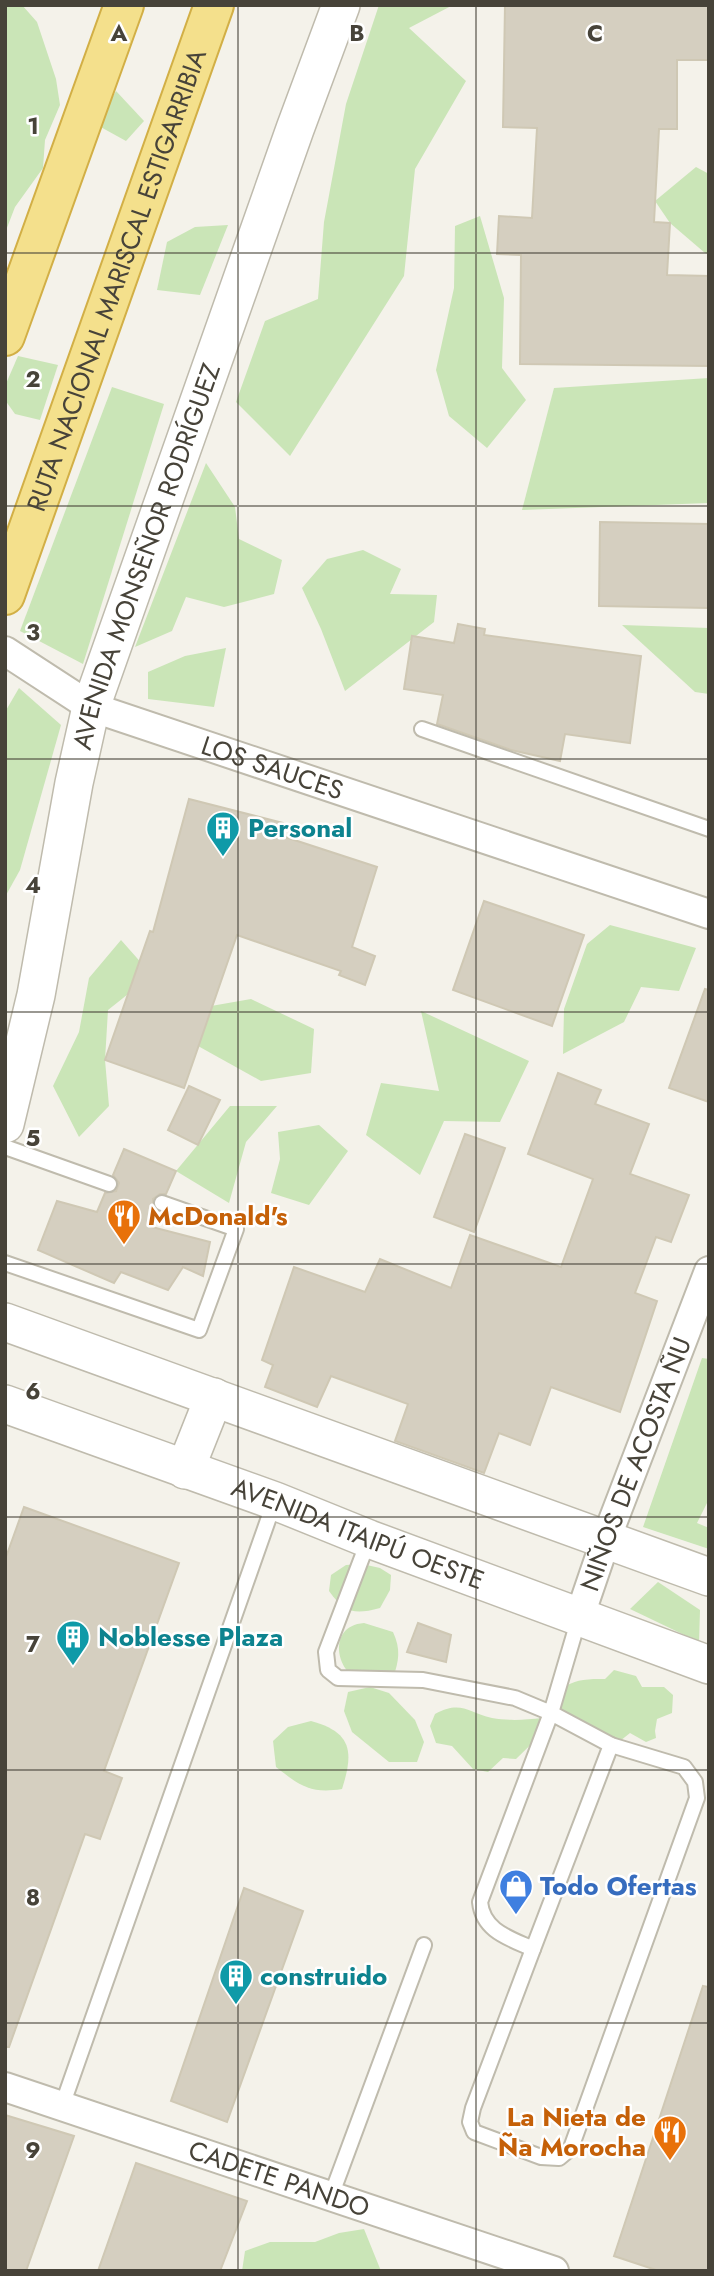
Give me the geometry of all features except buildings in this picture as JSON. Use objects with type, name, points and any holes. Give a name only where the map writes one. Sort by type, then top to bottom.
[{"type":"highway","points":[[5,336],[124,5]]},
{"type":"highway","name":"RUTA NACIONAL MARISCAL ESTIGARRIBIA","points":[[5,595],[214,5]]},
{"type":"street","name":"AVENIDA MONSEÑOR RODRÍGUEZ","points":[[5,1124],[36,995],[74,783],[92,707],[290,142],[341,5]]},
{"type":"street","name":"LOS SAUCES","points":[[5,651],[92,707],[709,914]]},
{"type":"street","name":"NIÑOS DE ACOSTA ÑU","points":[[579,1618],[606,1539],[709,1271]]},
{"type":"street","points":[[5,1322],[709,1577]]},
{"type":"street","points":[[184,1470],[214,1397]]},
{"type":"street","name":"AVENIDA ITAIPÚ OESTE","points":[[5,1404],[275,1501],[369,1539],[709,1665]]},
{"type":"street","name":"CADETE PANDO","points":[[5,2087],[544,2269]]},
{"type":"lane","points":[[422,729],[709,829]]},
{"type":"lane","points":[[5,1147],[109,1184]]},
{"type":"lane","points":[[5,1263],[199,1330],[236,1229],[162,1203]]},
{"type":"lane","points":[[62,2106],[275,1501]]},
{"type":"lane","points":[[369,1539],[326,1652],[328,1670],[338,1678],[423,1680],[515,1698],[551,1713],[611,1745],[684,1767],[695,1782],[697,1798],[571,2148],[559,2158],[541,2157],[474,2132],[470,2122],[611,1745]]},
{"type":"lane","points":[[533,1949],[493,1930],[481,1916],[480,1902],[551,1713],[579,1618]]},
{"type":"lane","points":[[331,2196],[424,1945]]},
{"type":"green space","points":[[5,5],[22,5],[37,22],[56,79],[60,105],[45,140],[43,168],[15,207],[5,233]]},
{"type":"green space","points":[[379,5],[453,5],[409,28],[466,81],[415,169],[404,276],[290,456],[236,402],[265,321],[318,299],[324,222],[346,104]]},
{"type":"green space","points":[[116,91],[144,121],[126,141],[97,125]]},
{"type":"green space","points":[[696,167],[709,174],[709,254],[670,223],[655,201]]},
{"type":"green space","points":[[480,216],[504,298],[502,368],[526,400],[487,448],[449,416],[436,370],[454,288],[455,226]]},
{"type":"green space","points":[[228,225],[200,295],[157,290],[167,242],[195,227]]},
{"type":"green space","points":[[18,356],[58,365],[40,420],[15,414],[5,400],[5,386]]},
{"type":"green space","points":[[709,378],[709,503],[522,510],[554,388]]},
{"type":"green space","points":[[112,387],[164,404],[83,664],[20,631]]},
{"type":"green space","points":[[206,463],[235,507],[239,539],[282,560],[274,594],[224,607],[186,597],[172,631],[135,647]]},
{"type":"green space","points":[[363,550],[401,569],[390,594],[437,595],[434,622],[345,691],[302,588],[327,559]]},
{"type":"green space","points":[[622,625],[709,628],[709,694],[695,692]]},
{"type":"green space","points":[[226,648],[214,707],[148,699],[148,672],[185,656]]},
{"type":"green space","points":[[19,688],[61,725],[20,870],[5,897],[5,712]]},
{"type":"green space","points":[[610,925],[696,948],[679,991],[641,987],[624,1022],[563,1054],[564,1009],[587,944]]},
{"type":"green space","points":[[121,940],[152,975],[108,1010],[105,1060],[109,1106],[79,1137],[53,1086],[79,1032],[89,978]]},
{"type":"green space","points":[[251,999],[314,1029],[311,1073],[261,1081],[198,1046],[194,1009]]},
{"type":"green space","points":[[421,1011],[529,1061],[500,1122],[444,1121],[420,1175],[366,1135],[381,1083],[439,1091]]},
{"type":"green space","points":[[230,1106],[277,1106],[246,1142],[229,1203],[176,1171]]},
{"type":"green space","points":[[319,1125],[348,1151],[309,1205],[271,1193],[280,1159],[278,1132]]},
{"type":"green space","points":[[702,1358],[709,1359],[709,1499],[697,1523],[709,1528],[709,1549],[643,1527]]},
{"type":"green space","points":[[362,1564],[380,1568],[391,1575],[390,1590],[380,1608],[357,1611],[345,1608],[329,1591],[331,1575],[346,1565]]},
{"type":"green space","points":[[658,1582],[700,1610],[699,1642],[630,1609]]},
{"type":"green space","points":[[364,1623],[393,1632],[398,1655],[393,1678],[364,1681],[347,1671],[342,1662],[339,1652],[344,1633],[352,1626]]},
{"type":"green space","points":[[614,1670],[636,1676],[642,1687],[664,1687],[673,1695],[672,1713],[657,1719],[656,1738],[646,1742],[630,1733],[620,1741],[559,1717],[516,1759],[503,1758],[488,1772],[473,1769],[452,1746],[436,1743],[430,1726],[435,1714],[444,1710],[464,1708],[505,1720],[542,1718],[553,1698],[566,1686],[582,1680],[605,1679]]},
{"type":"green space","points":[[370,1687],[389,1693],[415,1720],[424,1742],[417,1762],[389,1762],[352,1732],[344,1711],[348,1692]]},
{"type":"green space","points":[[311,1721],[335,1731],[346,1745],[348,1764],[342,1789],[322,1790],[306,1787],[276,1767],[273,1741],[288,1727]]},
{"type":"green space","points":[[364,2229],[381,2271],[242,2271],[245,2251],[270,2242],[315,2242],[339,2233]]},
{"type":"place","name":"Personal","points":[[223,858]]},
{"type":"place","name":"McDonald's","points":[[124,1246]]},
{"type":"place","name":"Noblesse Plaza","points":[[73,1667]]},
{"type":"place","name":"Todo Ofertas","points":[[516,1916]]},
{"type":"place","name":"construido","points":[[236,2006]]},
{"type":"place","name":"La Nieta de Ña Morocha","points":[[670,2162]]}]
